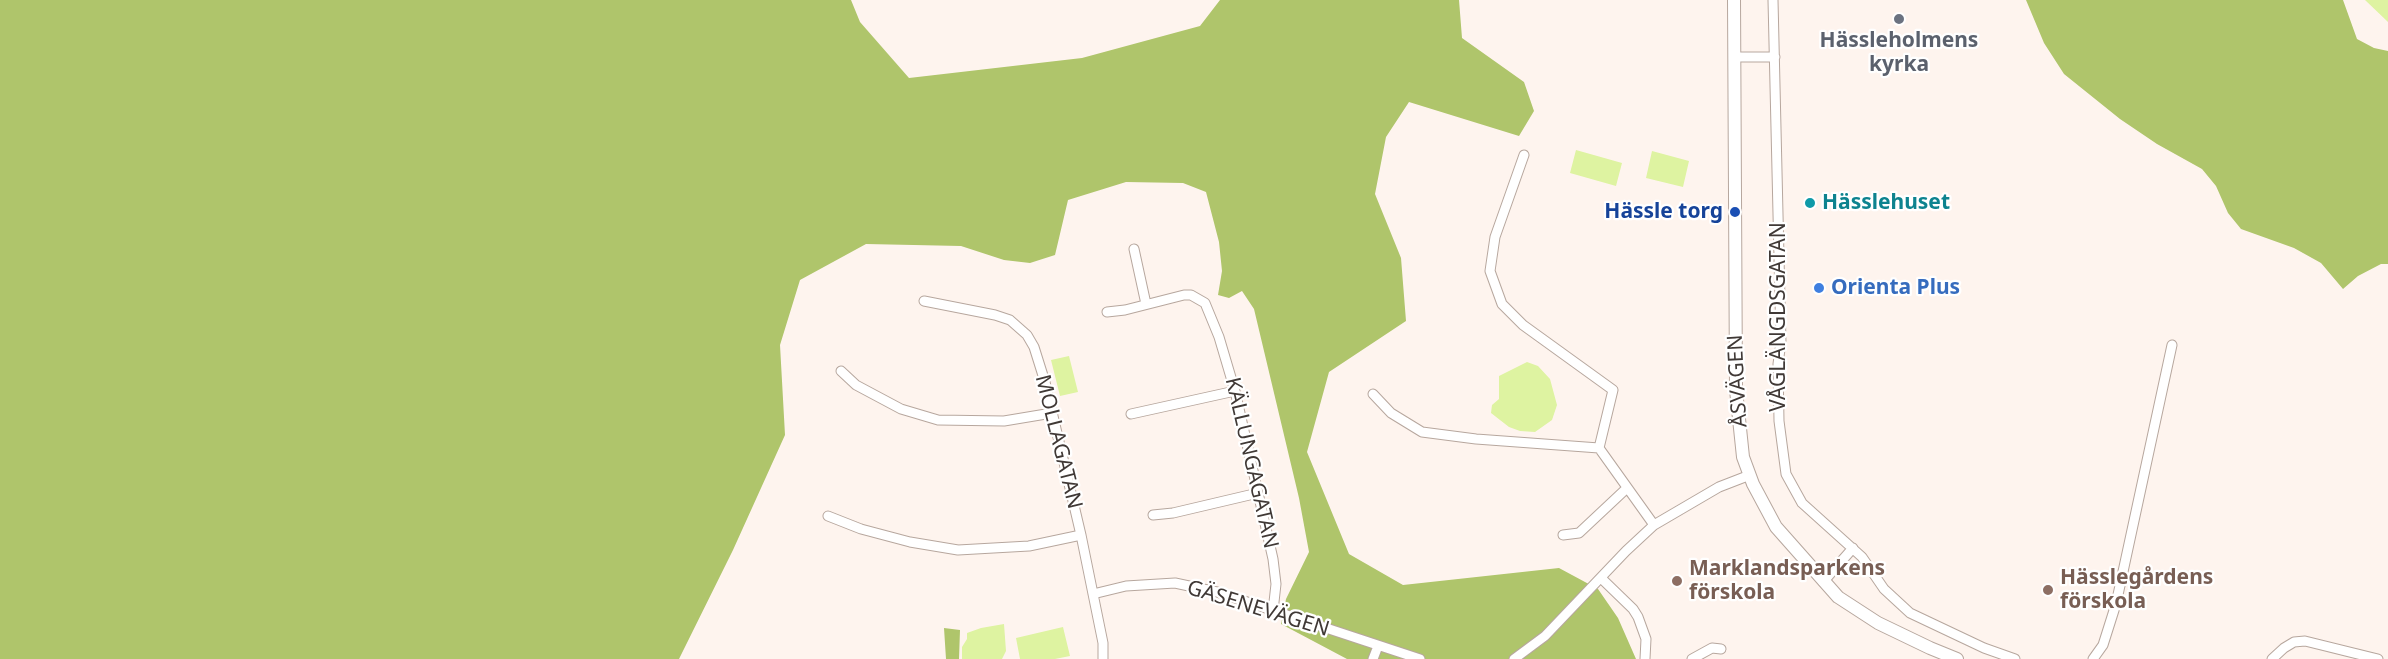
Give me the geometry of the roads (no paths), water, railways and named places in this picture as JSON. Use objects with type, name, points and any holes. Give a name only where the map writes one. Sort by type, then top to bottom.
[{"type":"street","name":"ÅSVÄGEN","points":[[1734,0],[1736,390],[1741,442],[1749,475],[1776,527],[1823,582],[1850,606],[1930,648],[1957,659]]},
{"type":"street","name":"VÅGLÄNGDSGATAN","points":[[1773,0],[1781,342],[1778,364],[1780,438],[1786,474],[1797,496],[1812,513],[1853,548],[1870,566],[1884,589],[1910,613],[1984,648],[2015,659]]},
{"type":"street","points":[[1734,57],[1775,57]]},
{"type":"street","points":[[1524,155],[1495,237],[1490,271],[1502,304],[1523,325],[1613,390],[1599,448],[1654,525]]},
{"type":"street","points":[[1107,312],[1146,304],[1134,249]]},
{"type":"street","name":"KÄLLUNGAGATAN","points":[[1146,304],[1191,295],[1205,303],[1212,317],[1235,391],[1276,573],[1276,596],[1273,611]]},
{"type":"street","name":"MOLLAGATAN","points":[[924,301],[1010,320],[1019,327],[1034,347],[1045,382],[1081,535],[1103,643],[1103,659]]},
{"type":"street","points":[[2093,659],[2103,645],[2116,604],[2172,345]]},
{"type":"street","points":[[842,371],[856,385],[901,409],[938,420],[1004,421],[1052,412]]},
{"type":"street","points":[[1131,414],[1235,391]]},
{"type":"street","points":[[1373,394],[1391,413],[1422,432],[1476,439],[1599,448]]},
{"type":"street","points":[[1514,659],[1545,636],[1654,525],[1719,488],[1749,475]]},
{"type":"street","points":[[1563,535],[1579,533],[1627,488]]},
{"type":"street","points":[[1153,515],[1173,513],[1258,493]]},
{"type":"street","points":[[828,516],[861,529],[910,543],[958,550],[1029,546],[1081,535]]},
{"type":"street","points":[[1823,582],[1853,548]]},
{"type":"street","points":[[1601,578],[1633,609],[1638,617],[1646,639],[1645,659]]},
{"type":"street","name":"GÄSENEVÄGEN","points":[[1093,594],[1126,586],[1174,583],[1217,592],[1420,659]]},
{"type":"street","points":[[2272,659],[2289,645],[2305,641],[2378,659]]},
{"type":"street","points":[[1373,659],[1378,646]]},
{"type":"street","points":[[1692,659],[1712,648],[1721,649]]},
{"type":"place","name":"Hässleholmens kyrka","points":[[1899,19]]},
{"type":"place","name":"Hässlehuset","points":[[1810,203]]},
{"type":"place","name":"Hässle torg","points":[[1735,212]]},
{"type":"place","name":"Orienta Plus","points":[[1819,288]]},
{"type":"place","name":"Marklandsparkens förskola","points":[[1677,581]]},
{"type":"place","name":"Hässlegårdens förskola","points":[[2048,590]]}]
